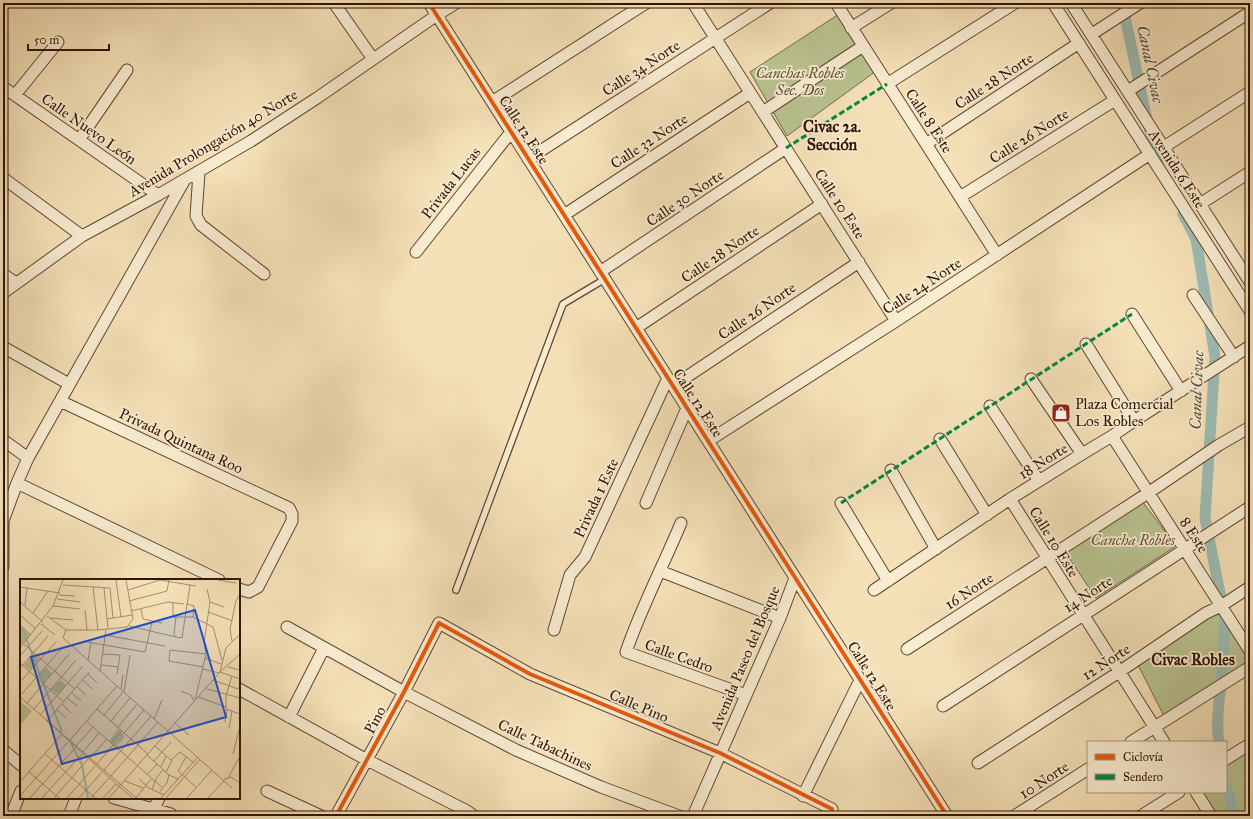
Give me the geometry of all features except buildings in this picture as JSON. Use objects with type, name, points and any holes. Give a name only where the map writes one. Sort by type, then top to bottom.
[{"type":"street","points":[[334,3],[373,59]]},
{"type":"street","name":"Calle 12 Este","points":[[429,3],[946,816]]},
{"type":"street","name":"Avenida Prolongación 40 Norte","points":[[3,293],[82,236],[199,172],[251,141],[304,107],[456,3]]},
{"type":"street","points":[[492,102],[646,3]]},
{"type":"street","name":"Calle 10 Este","points":[[693,3],[896,321]]},
{"type":"street","name":"Calle 34 Norte","points":[[528,159],[770,3]]},
{"type":"street","name":"Calle 8 Este","points":[[836,3],[997,255]]},
{"type":"street","points":[[851,28],[891,3]]},
{"type":"street","points":[[887,84],[1015,3]]},
{"type":"street","name":"Avenida 6 Este","points":[[1053,3],[1250,310]]},
{"type":"street","points":[[1092,34],[1140,3]]},
{"type":"street","points":[[1065,22],[1075,9]]},
{"type":"street","name":"Avenida 6 Este","points":[[1075,9],[1250,282]]},
{"type":"street","points":[[1128,91],[1250,12]]},
{"type":"street","points":[[15,95],[58,42]]},
{"type":"street","name":"Calle 28 Norte","points":[[926,144],[1079,43]]},
{"type":"street","points":[[763,112],[863,46]]},
{"type":"street","points":[[79,140],[127,70]]},
{"type":"street","name":"Calle Nuevo León","points":[[3,87],[158,195]]},
{"type":"street","points":[[1164,147],[1250,92]]},
{"type":"street","name":"Calle 32 Norte","points":[[564,215],[750,93]]},
{"type":"street","name":"Calle 26 Norte","points":[[960,197],[1115,100]]},
{"type":"street","name":"Privada Lucas","points":[[416,252],[511,132]]},
{"type":"street","name":"Calle 30 Norte","points":[[602,276],[786,148]]},
{"type":"street","name":"Calle 24 Norte","points":[[708,441],[896,321],[1150,154]]},
{"type":"street","points":[[199,172],[196,216],[201,225],[264,274]]},
{"type":"street","points":[[1200,204],[1250,172]]},
{"type":"street","points":[[3,178],[82,236]]},
{"type":"street","points":[[3,566],[3,521],[28,458],[184,180]]},
{"type":"street","name":"Calle 28 Norte","points":[[636,328],[822,204]]},
{"type":"street","points":[[1197,228],[1210,220]]},
{"type":"street","name":"Calle 26 Norte","points":[[670,382],[859,262]]},
{"type":"street","points":[[3,274],[16,283]]},
{"type":"street","points":[[1193,295],[1234,357]]},
{"type":"street","points":[[1132,314],[1181,391]]},
{"type":"street","points":[[1086,344],[1134,421]]},
{"type":"street","name":"18 Norte","points":[[874,590],[1039,481],[1112,436],[1250,346]]},
{"type":"street","points":[[3,347],[69,384]]},
{"type":"street","points":[[1032,379],[1082,454]]},
{"type":"street","name":"Privada 1 Este","points":[[554,630],[570,576],[585,557],[670,382]]},
{"type":"street","name":"Privada Quintana Roo","points":[[60,401],[289,508],[292,514],[292,521],[258,588],[249,592],[240,589]]},
{"type":"street","points":[[990,406],[1039,481]]},
{"type":"street","points":[[646,503],[687,408]]},
{"type":"street","points":[[1148,493],[1219,445],[1250,427]]},
{"type":"street","name":"8 Este","points":[[1112,436],[1250,651]]},
{"type":"street","points":[[940,438],[987,515]]},
{"type":"street","points":[[3,440],[28,458]]},
{"type":"street","points":[[891,470],[936,549]]},
{"type":"street","points":[[17,483],[217,579]]},
{"type":"street","name":"16 Norte","points":[[907,649],[1148,493]]},
{"type":"street","name":"Calle 10 Este","points":[[1010,500],[1163,741]]},
{"type":"street","points":[[841,503],[888,581]]},
{"type":"street","name":"14 Norte","points":[[943,706],[1250,507]]},
{"type":"street","points":[[681,523],[660,571],[780,618]]},
{"type":"street","name":"Calle Cedro","points":[[660,571],[635,626],[626,652],[746,695]]},
{"type":"street","name":"Avenida Paseo del Bosque","points":[[693,816],[780,618],[795,578]]},
{"type":"street","name":"12 Norte","points":[[978,762],[1119,672],[1206,613],[1221,606],[1250,587]]},
{"type":"street","name":"Calle Pino","points":[[404,692],[439,623],[530,674],[720,753],[832,810]]},
{"type":"street","name":"Calle Tabachines","points":[[287,627],[404,692],[516,750],[601,787],[679,816]]},
{"type":"street","points":[[289,717],[324,648]]},
{"type":"street","points":[[1133,741],[1250,667]]},
{"type":"street","points":[[803,796],[860,680]]},
{"type":"street","points":[[240,691],[367,760],[474,816]]},
{"type":"street","name":"Pino","points":[[336,816],[404,692]]},
{"type":"street","points":[[1227,758],[1250,744]]},
{"type":"street","points":[[3,750],[20,765]]},
{"type":"street","name":"10 Norte","points":[[1016,816],[1087,770]]},
{"type":"street","points":[[267,790],[321,816]]},
{"type":"street","points":[[1140,816],[1177,793]]},
{"type":"street","points":[[1197,793],[1211,816]]},
{"type":"street","points":[[11,816],[20,794]]},
{"type":"street","points":[[69,816],[76,799]]},
{"type":"street","points":[[118,799],[171,814],[172,816]]},
{"type":"street","points":[[154,809],[159,799]]},
{"type":"lane","points":[[456,590],[563,304],[602,276]]},
{"type":"green space","name":"Canchas Robles Sec. Dos","points":[[839,14],[876,71],[787,136],[750,72]]},
{"type":"green space","name":"Cancha Robles","points":[[1142,501],[1176,546],[1096,598],[1065,552]]},
{"type":"green space","points":[[1220,609],[1249,660],[1226,680],[1165,718],[1138,665]]},
{"type":"green space","points":[[1250,751],[1250,816],[1225,816],[1207,808],[1199,793],[1227,793],[1227,764]]},
{"type":"waterway","name":"Canal Civac","points":[[1122,3],[1146,115],[1159,167]]},
{"type":"waterway","name":"Canal Civac","points":[[1183,214],[1196,239],[1215,357],[1205,518],[1225,613],[1218,715],[1219,741]]},
{"type":"waterway","name":"Canal Civac","points":[[1227,788],[1234,816]]},
{"type":"marked path","points":[[786,148],[887,84]]},
{"type":"marked path","points":[[841,503],[1132,314]]},
{"type":"cycle path","points":[[429,3],[947,816]]},
{"type":"cycle path","points":[[336,816],[404,692],[439,623],[530,674],[720,753],[832,809]]},
{"type":"place","name":"Plaza Comercial Los Robles","points":[[1061,413]]},
{"type":"district","name":"Civac 2a. Sección","points":[[832,135]]},
{"type":"district","name":"Civac Robles","points":[[1193,659]]}]
